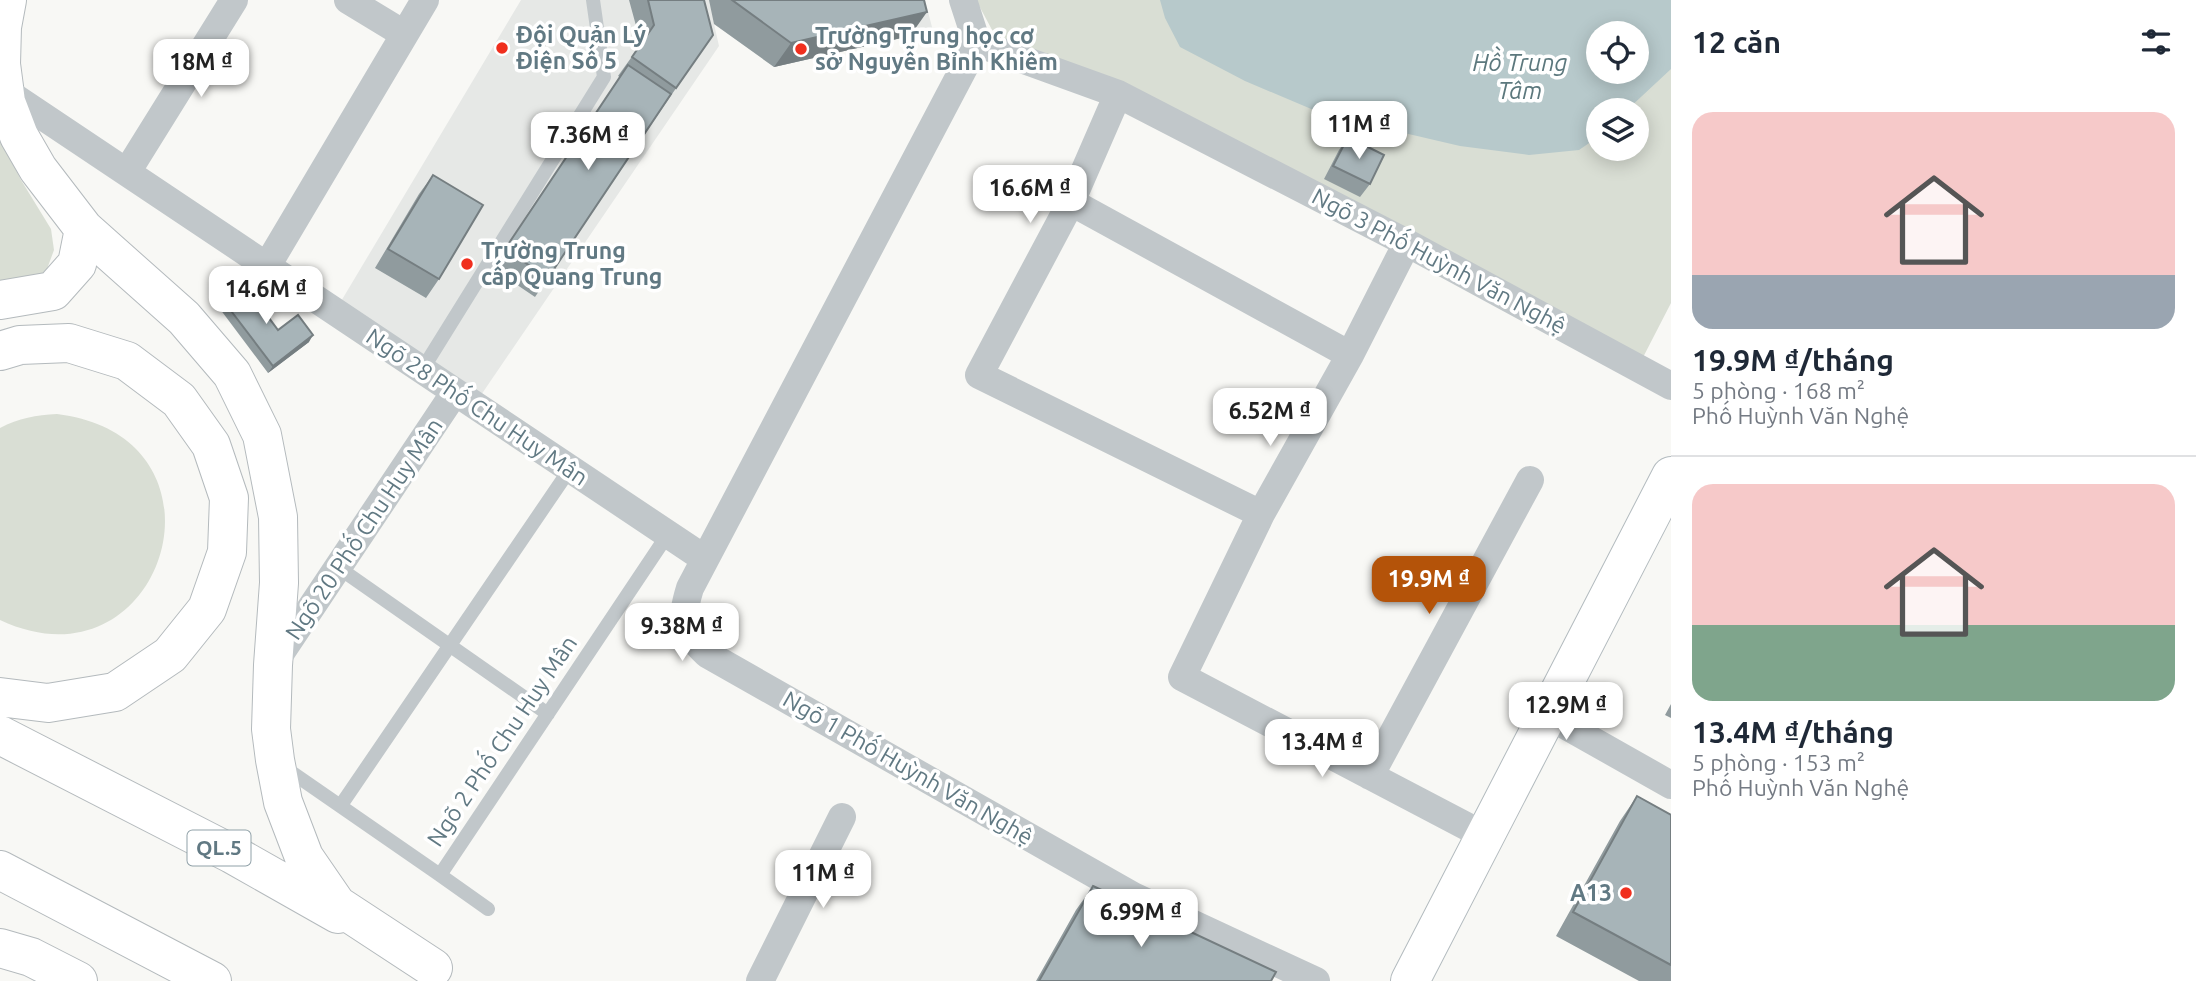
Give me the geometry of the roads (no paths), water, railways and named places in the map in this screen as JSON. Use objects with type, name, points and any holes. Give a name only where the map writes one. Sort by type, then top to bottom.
[{"type":"main road","points":[[8,0],[2,27],[1,64],[6,102],[19,136],[38,169],[84,229],[184,318],[232,374],[262,435],[278,517],[279,583],[271,729],[283,802],[304,857],[337,905],[445,974]]},
{"type":"main road","points":[[0,300],[53,291],[77,264],[84,229]]},
{"type":"main road","points":[[0,351],[20,345],[69,343],[127,361],[178,400],[211,445],[229,498],[227,552],[207,609],[170,655],[115,692],[48,702],[0,697]]},
{"type":"main road","points":[[1410,981],[1671,477]]},
{"type":"main road","name":"QL.5","points":[[0,735],[232,854],[445,974]]},
{"type":"main road","points":[[0,870],[212,981]]},
{"type":"main road","points":[[0,948],[31,957],[78,981]]},
{"type":"street","points":[[127,172],[234,0]]},
{"type":"street","points":[[348,0],[404,34]]},
{"type":"street","points":[[267,266],[425,0]]},
{"type":"street","points":[[964,0],[977,43]]},
{"type":"street","name":"Ngõ 3 Phố Huỳnh Văn Nghệ","points":[[977,43],[1118,94],[1407,243],[1671,386]]},
{"type":"street","name":"Ngõ 1 Phố Huỳnh Văn Nghệ","points":[[977,43],[690,588],[684,609],[684,622],[689,637],[707,654],[1133,896],[1316,981]]},
{"type":"street","name":"Ngõ 28 Phố Chu Huy Mân","points":[[5,91],[705,559]]},
{"type":"street","points":[[1118,94],[1070,202],[979,375],[1261,514]]},
{"type":"street","points":[[1070,202],[1350,355]]},
{"type":"street","points":[[1407,243],[1350,355],[1261,514],[1182,677],[1485,836]]},
{"type":"street","name":"Ngõ 20 Phố Chu Huy Mân","points":[[273,665],[455,392]]},
{"type":"street","points":[[1370,776],[1530,480]]},
{"type":"street","points":[[1546,715],[1671,785]]},
{"type":"street","points":[[760,981],[842,817]]},
{"type":"lane","points":[[422,370],[604,77],[593,0]]},
{"type":"lane","points":[[341,805],[570,469]]},
{"type":"lane","name":"Ngõ 2 Phố Chu Huy Mân","points":[[275,760],[440,875],[668,534]]},
{"type":"lane","points":[[339,568],[548,714]]},
{"type":"lane","points":[[440,875],[488,909]]},
{"type":"water","name":"Hồ Trung Tâm","points":[[1160,0],[1671,0],[1671,69],[1640,98],[1586,98],[1586,145],[1579,150],[1529,155],[1460,146],[1323,114],[1245,81],[1180,47],[1165,18]]},
{"type":"place","name":"Đội Quản Lý Điện Số 5","points":[[502,48]]},
{"type":"place","name":"Trường Trung học cơ sở Nguyễn Bỉnh Khiêm","points":[[801,49]]},
{"type":"place","name":"Trường Trung cấp Quang Trung","points":[[467,264]]},
{"type":"place","name":"A13","points":[[1626,893]]}]
